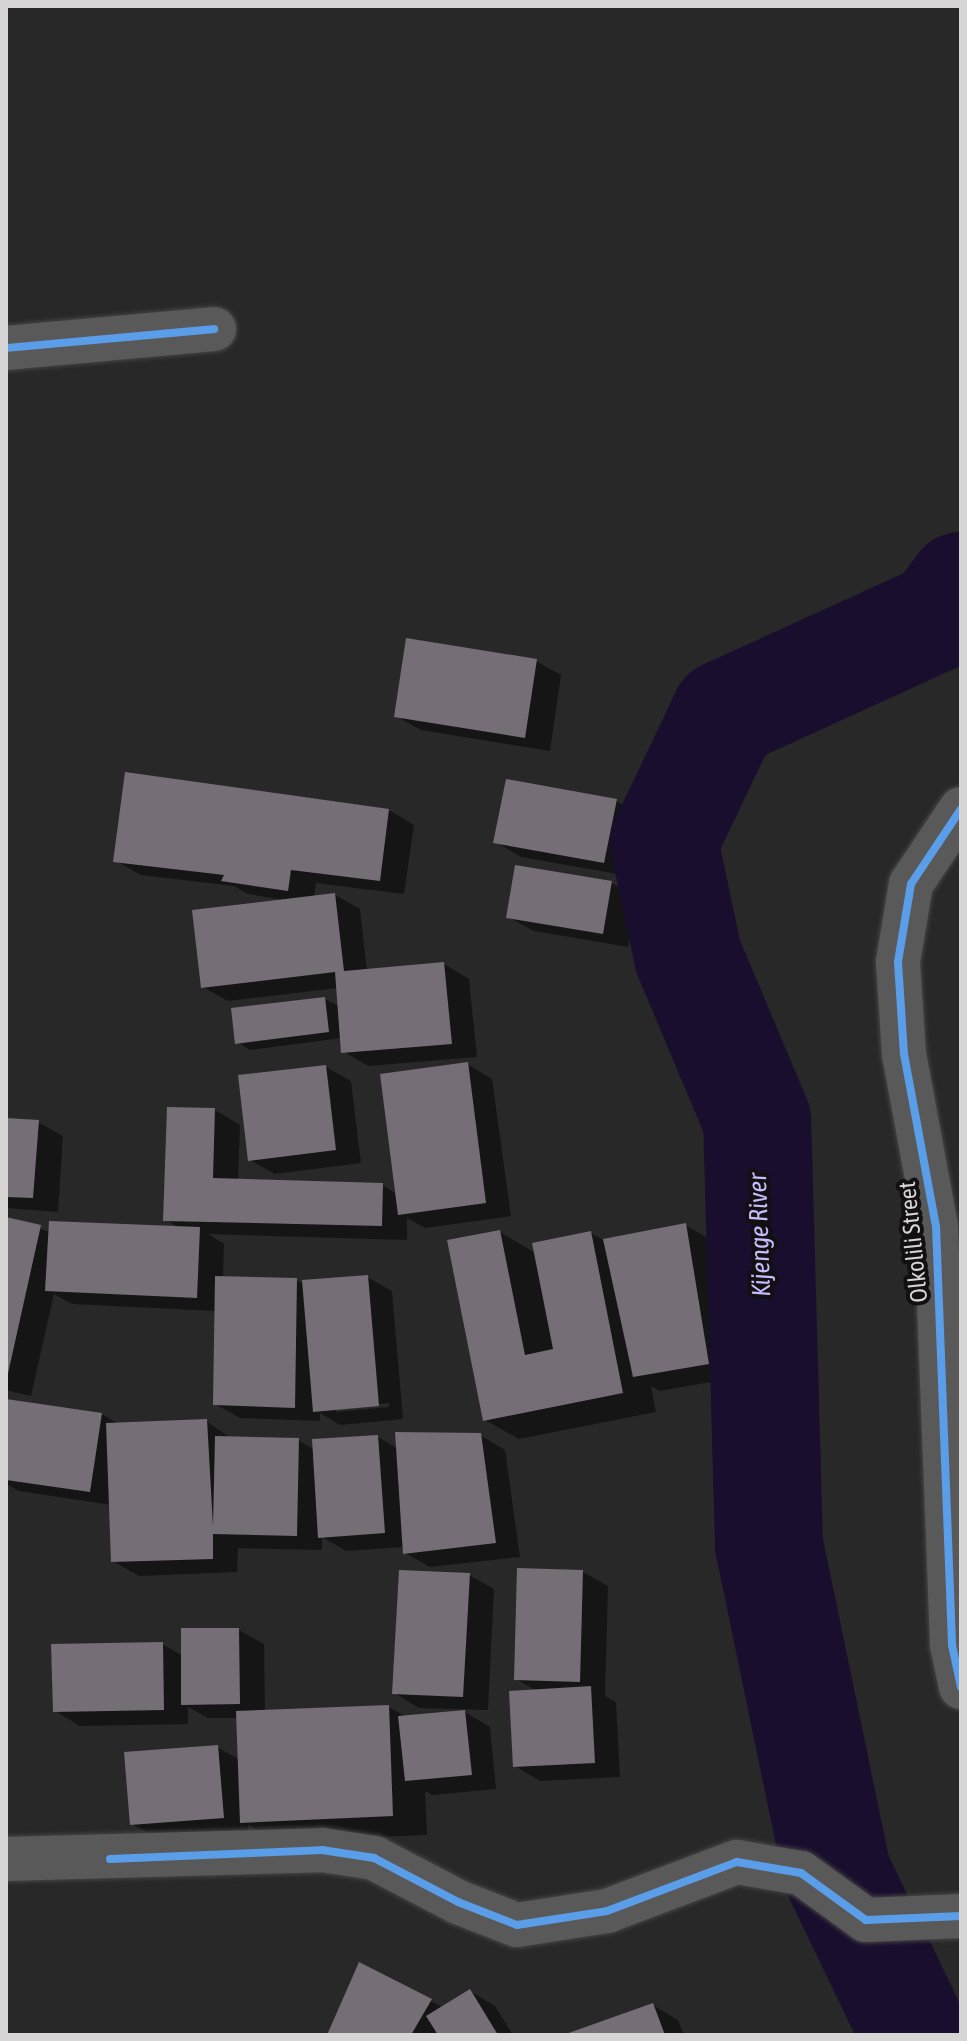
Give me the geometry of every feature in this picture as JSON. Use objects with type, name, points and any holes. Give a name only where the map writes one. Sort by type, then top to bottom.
[{"type":"street","points":[[6,348],[214,329]]},
{"type":"street","name":"Olkolili Street","points":[[961,809],[911,884],[898,962],[904,1054],[936,1226],[952,1645],[961,1687]]},
{"type":"street","points":[[6,1859],[110,1859],[322,1850],[374,1858],[458,1902],[517,1925],[607,1911],[737,1862],[801,1873],[866,1920],[961,1916]]},
{"type":"building","points":[[406,638],[537,659],[525,738],[394,717]]},
{"type":"building","points":[[125,772],[389,809],[380,881],[291,870],[288,891],[221,881],[224,875],[113,862]]},
{"type":"building","points":[[506,779],[617,799],[604,863],[493,843]]},
{"type":"building","points":[[515,865],[612,881],[603,934],[506,918]]},
{"type":"building","points":[[335,893],[344,971],[444,962],[452,1044],[341,1053],[335,972],[201,988],[192,910]]},
{"type":"building","points":[[325,997],[329,1032],[235,1044],[231,1008]]},
{"type":"building","points":[[468,1062],[486,1203],[398,1215],[380,1074]]},
{"type":"building","points":[[326,1065],[336,1150],[248,1161],[238,1075]]},
{"type":"building","points":[[167,1107],[215,1108],[213,1178],[383,1183],[382,1226],[163,1221]]},
{"type":"building","points":[[6,1118],[39,1120],[33,1198],[6,1197]]},
{"type":"building","points":[[6,1217],[41,1225],[7,1378],[6,1378]]},
{"type":"building","points":[[49,1221],[200,1227],[197,1298],[45,1291]]},
{"type":"building","points":[[686,1223],[709,1364],[633,1377],[603,1239]]},
{"type":"building","points":[[500,1230],[525,1355],[553,1349],[532,1243],[591,1231],[623,1393],[483,1421],[447,1240]]},
{"type":"building","points":[[368,1275],[379,1406],[313,1412],[302,1280]]},
{"type":"building","points":[[215,1276],[297,1278],[295,1408],[213,1405]]},
{"type":"building","points":[[6,1399],[102,1413],[90,1492],[6,1480]]},
{"type":"building","points":[[207,1419],[213,1526],[215,1436],[299,1438],[297,1536],[213,1534],[213,1559],[111,1562],[106,1423]]},
{"type":"building","points":[[395,1432],[481,1433],[496,1543],[403,1554]]},
{"type":"building","points":[[378,1435],[385,1533],[318,1538],[312,1439]]},
{"type":"building","points":[[517,1568],[583,1570],[580,1682],[514,1680]]},
{"type":"building","points":[[399,1570],[470,1573],[463,1697],[392,1694]]},
{"type":"building","points":[[181,1628],[239,1628],[240,1704],[181,1705]]},
{"type":"building","points":[[163,1642],[164,1710],[53,1712],[51,1644]]},
{"type":"building","points":[[591,1686],[595,1763],[513,1767],[509,1691]]},
{"type":"building","points":[[389,1705],[393,1816],[240,1823],[236,1711]]},
{"type":"building","points":[[465,1710],[472,1775],[405,1781],[398,1716]]},
{"type":"building","points":[[218,1745],[224,1818],[130,1825],[124,1752]]},
{"type":"building","points":[[359,1962],[432,1999],[411,2035],[327,2035]]},
{"type":"building","points":[[470,1989],[498,2035],[438,2035],[426,2016]]},
{"type":"building","points":[[653,2003],[665,2035],[563,2035]]},
{"type":"waterway","name":"Kijenge River","points":[[915,2035],[837,1873],[769,1545],[757,1120],[688,956],[664,842],[725,714],[938,617],[961,586]]},
{"type":"cycle path","points":[[6,348],[214,329]]},
{"type":"cycle path","points":[[961,809],[911,884],[898,962],[904,1054],[936,1226],[952,1645],[961,1687]]},
{"type":"cycle path","points":[[110,1859],[322,1850],[374,1858],[458,1902],[517,1925],[607,1911],[737,1862],[801,1873],[866,1920],[961,1916]]}]
